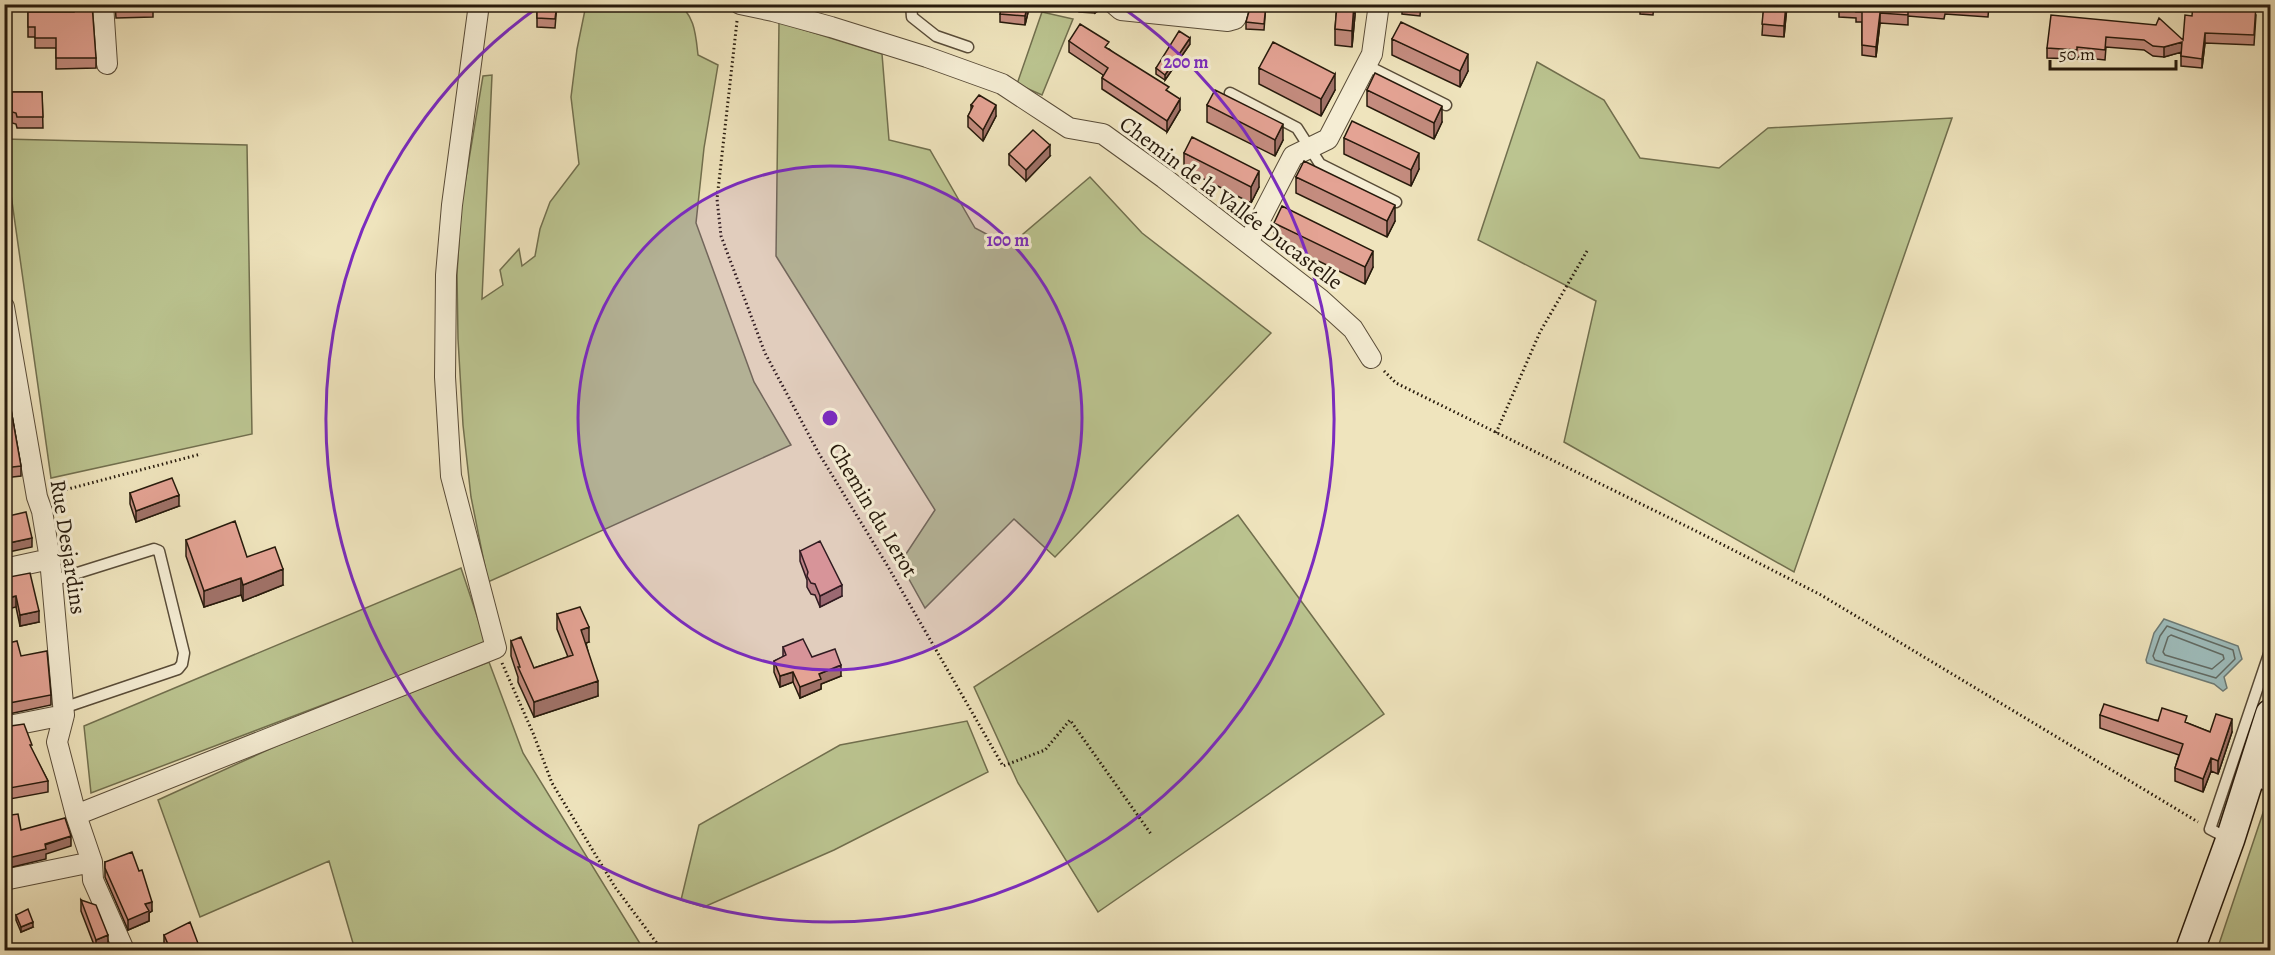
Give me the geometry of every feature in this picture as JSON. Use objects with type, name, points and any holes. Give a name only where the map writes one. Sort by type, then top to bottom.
[{"type":"street","points":[[103,4],[107,64]]},
{"type":"street","points":[[76,815],[496,648],[451,476],[445,377],[446,275],[452,205],[479,4]]},
{"type":"street","points":[[1114,4],[1121,10],[1228,21],[1235,20],[1240,4]]},
{"type":"street","points":[[1248,243],[1293,156],[1328,139],[1372,54],[1379,4]]},
{"type":"street","name":"Chemin de la Vallée Ducastelle","points":[[738,10],[773,11],[927,57],[1002,84],[1069,128],[1103,134],[1164,178],[1320,299],[1353,329],[1371,358]]},
{"type":"street","name":"Rue Desjardins","points":[[4,307],[50,559],[64,711],[57,742],[76,815],[92,862],[93,880],[120,949]]},
{"type":"street","points":[[4,569],[50,559]]},
{"type":"street","points":[[4,727],[64,711]]},
{"type":"street","points":[[2190,951],[2220,834],[2260,783],[2271,714]]},
{"type":"street","points":[[4,880],[92,862]]},
{"type":"lane","points":[[911,4],[912,17],[936,36],[968,47]]},
{"type":"lane","points":[[1366,65],[1446,105]]},
{"type":"lane","points":[[1230,93],[1298,128],[1320,164],[1396,202]]},
{"type":"lane","points":[[52,581],[154,549],[159,551],[183,653],[182,664],[178,669],[64,711]]},
{"type":"lane","points":[[2220,834],[2271,651]]},
{"type":"path","name":"Chemin du Lerot","points":[[738,10],[717,199],[721,236],[765,353],[818,452],[887,565],[1003,766],[1045,750],[1070,720],[1151,834]]},
{"type":"path","points":[[1496,433],[1540,332],[1587,251]]},
{"type":"path","points":[[1371,358],[1395,383],[1821,595],[2220,834]]},
{"type":"path","points":[[37,497],[201,454]]},
{"type":"path","points":[[496,648],[552,783],[615,887],[662,951]]},
{"type":"green space","points":[[676,4],[691,19],[698,55],[718,65],[704,148],[696,223],[754,382],[791,445],[488,582],[471,497],[463,425],[457,274],[461,207],[483,76],[492,75],[482,299],[503,285],[500,270],[519,249],[522,266],[535,256],[540,229],[550,202],[579,164],[571,97],[577,49],[586,5]]},
{"type":"green space","points":[[1042,12],[1073,19],[1042,95],[1017,84]]},
{"type":"green space","points":[[779,22],[882,54],[889,140],[930,150],[975,228],[1009,246],[1090,177],[1142,233],[1271,333],[1055,557],[1014,519],[925,608],[900,563],[935,510],[776,256]]},
{"type":"green space","points":[[1537,62],[1604,100],[1640,158],[1719,168],[1768,128],[1952,118],[1794,572],[1564,442],[1596,301],[1478,240]]},
{"type":"green space","points":[[4,139],[247,145],[252,434],[51,478]]},
{"type":"green space","points":[[1238,515],[1384,714],[1098,912],[1018,783],[974,687]]},
{"type":"green space","points":[[461,568],[486,643],[91,793],[84,726]]},
{"type":"green space","points":[[489,662],[523,753],[644,950],[355,950],[329,861],[200,917],[158,800],[294,738]]},
{"type":"green space","points":[[967,721],[988,772],[834,850],[704,907],[681,900],[699,825],[840,745]]},
{"type":"green space","points":[[2269,795],[2270,950],[2217,950]]},
{"type":"water","points":[[2164,619],[2238,646],[2242,659],[2224,677],[2227,688],[2223,691],[2214,684],[2147,663],[2154,633]]},
{"type":"building","points":[[74,4],[92,4],[96,58],[56,58],[56,38],[35,38],[35,27],[28,27],[28,12],[74,12]]},
{"type":"building","points":[[116,4],[153,4],[153,8],[116,8]]},
{"type":"building","points":[[537,4],[557,4],[555,19],[537,18]]},
{"type":"building","points":[[1002,4],[1028,4],[1025,16],[1000,14]]},
{"type":"building","points":[[1251,4],[1266,4],[1264,24],[1246,22]]},
{"type":"building","points":[[1337,4],[1354,4],[1352,31],[1335,29]]},
{"type":"building","points":[[1764,4],[1786,4],[1784,26],[1762,24]]},
{"type":"building","points":[[1839,4],[1945,4],[1944,9],[1908,6],[1908,15],[1880,13],[1876,47],[1862,45],[1862,12],[1856,12],[1857,8],[1839,7]]},
{"type":"building","points":[[1962,4],[1988,4],[1988,7]]},
{"type":"building","points":[[2193,4],[2256,5],[2254,35],[2205,33],[2202,59],[2181,56],[2182,42],[2164,47],[2153,46],[2144,40],[2106,37],[2105,50],[2077,47],[2077,50],[2047,48],[2051,15],[2156,25],[2159,18],[2183,40],[2185,15],[2192,16]]},
{"type":"building","points":[[1401,22],[1468,54],[1460,71],[1392,39]]},
{"type":"building","points":[[1080,24],[1109,42],[1105,47],[1169,87],[1166,90],[1180,99],[1167,121],[1102,78],[1108,68],[1069,41]]},
{"type":"building","points":[[1179,31],[1190,38],[1165,75],[1156,68]]},
{"type":"building","points":[[1273,42],[1335,74],[1321,99],[1259,68]]},
{"type":"building","points":[[1375,73],[1442,106],[1434,123],[1367,90]]},
{"type":"building","points":[[1215,90],[1283,124],[1275,140],[1207,105]]},
{"type":"building","points":[[12,92],[42,92],[43,117],[17,117],[16,113],[12,112]]},
{"type":"building","points":[[979,95],[996,105],[983,130],[968,116],[973,106],[971,105]]},
{"type":"building","points":[[1352,121],[1419,153],[1411,170],[1344,138]]},
{"type":"building","points":[[1033,130],[1050,145],[1026,170],[1009,154]]},
{"type":"building","points":[[1192,137],[1259,171],[1251,187],[1184,153]]},
{"type":"building","points":[[1304,161],[1395,205],[1387,221],[1296,177]]},
{"type":"building","points":[[1282,206],[1373,251],[1365,267],[1274,223]]},
{"type":"building","points":[[4,370],[21,466],[4,468]]},
{"type":"building","points":[[172,478],[179,495],[136,511],[130,493]]},
{"type":"building","points":[[26,512],[32,538],[4,544],[4,517]]},
{"type":"building","points":[[235,521],[247,557],[275,547],[283,569],[243,585],[241,578],[204,591],[186,540]]},
{"type":"building","points":[[820,541],[842,585],[820,596],[815,584],[811,583],[807,576],[808,572],[800,551]]},
{"type":"building","points":[[30,573],[39,611],[20,615],[16,596],[4,599],[4,578]]},
{"type":"building","points":[[580,607],[589,627],[581,630],[598,681],[534,702],[518,667],[520,667],[511,641],[521,637],[534,668],[573,655],[557,614]]},
{"type":"building","points":[[803,639],[812,657],[835,649],[841,665],[819,674],[821,679],[800,687],[793,672],[780,676],[774,661],[786,655],[783,647]]},
{"type":"building","points":[[17,641],[21,656],[47,651],[51,695],[4,704],[4,669],[10,668],[4,654],[4,644]]},
{"type":"building","points":[[2104,704],[2158,721],[2162,708],[2187,716],[2185,722],[2210,732],[2216,714],[2232,719],[2218,761],[2211,758],[2203,779],[2175,768],[2183,744],[2100,715]]},
{"type":"building","points":[[24,724],[32,745],[30,745],[48,781],[10,788],[4,765],[4,727]]},
{"type":"building","points":[[18,814],[21,830],[65,818],[71,836],[45,844],[46,849],[4,859],[4,816]]},
{"type":"building","points":[[132,852],[139,871],[142,870],[152,902],[145,904],[149,911],[128,920],[105,868],[105,862]]},
{"type":"building","points":[[81,900],[96,905],[108,935],[96,940]]},
{"type":"building","points":[[28,909],[33,922],[21,927],[16,915]]},
{"type":"building","points":[[190,922],[199,946],[188,951],[171,951],[164,935]]}]
